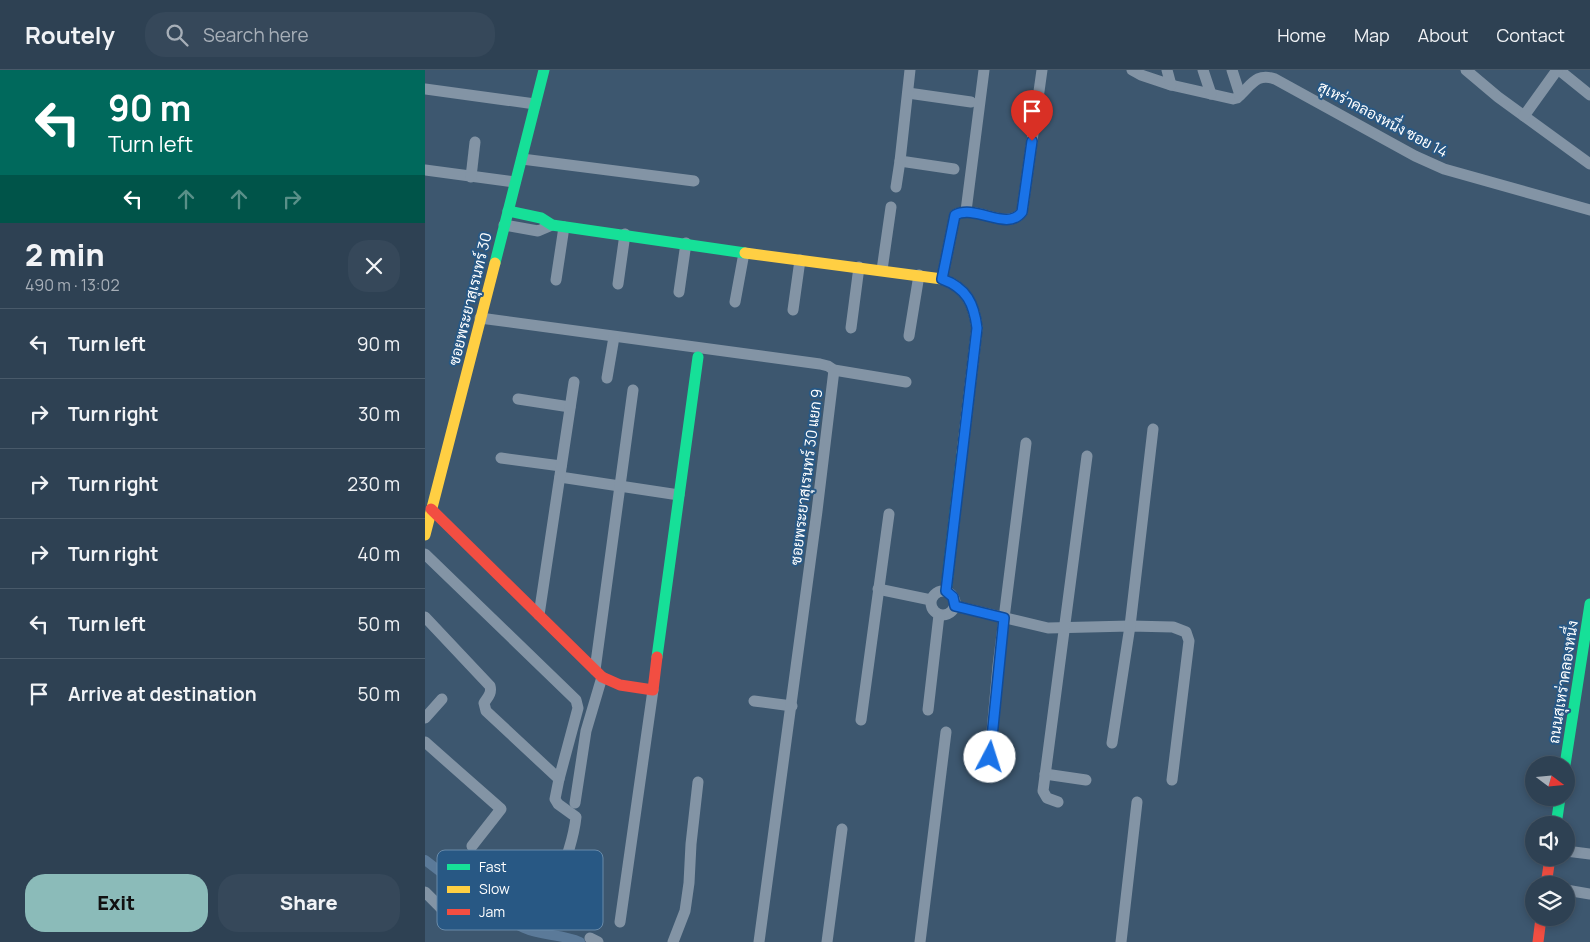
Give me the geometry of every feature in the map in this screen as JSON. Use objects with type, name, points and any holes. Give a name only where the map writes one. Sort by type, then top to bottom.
[{"type":"street","name":"ซอยพระยาสุเรนทร์ 30","points":[[425,535],[544,70]]},
{"type":"street","points":[[896,187],[910,70]]},
{"type":"street","points":[[966,211],[984,70]]},
{"type":"street","points":[[942,279],[955,215],[966,211],[1010,220],[1018,218],[1022,212],[1042,70]]},
{"type":"street","points":[[1132,70],[1171,85],[1233,99],[1240,95],[1231,70]]},
{"type":"street","points":[[1167,70],[1171,85]]},
{"type":"street","points":[[1203,70],[1211,94]]},
{"type":"street","points":[[1524,116],[1558,70],[1590,95]]},
{"type":"street","points":[[1472,72],[1524,116],[1590,164]]},
{"type":"street","name":"สุเหร่าคลองหนึ่ง ซอย 14","points":[[1240,95],[1257,78],[1267,76],[1415,156],[1444,169],[1590,210]]},
{"type":"street","points":[[425,89],[535,104]]},
{"type":"street","points":[[908,93],[971,102]]},
{"type":"street","points":[[471,177],[475,142]]},
{"type":"street","points":[[522,158],[694,181]]},
{"type":"street","points":[[900,161],[954,169]]},
{"type":"street","points":[[425,170],[515,182]]},
{"type":"street","points":[[882,270],[891,207]]},
{"type":"street","points":[[508,211],[541,218],[558,226],[919,275],[954,283],[963,291],[975,312],[977,328],[946,591]]},
{"type":"street","points":[[505,225],[538,231],[558,226]]},
{"type":"street","points":[[556,280],[558,226]]},
{"type":"street","points":[[618,284],[625,234]]},
{"type":"street","points":[[679,292],[686,243]]},
{"type":"street","points":[[735,302],[744,252]]},
{"type":"street","points":[[793,310],[800,260]]},
{"type":"street","points":[[851,328],[859,267]]},
{"type":"street","points":[[909,336],[919,275]]},
{"type":"street","name":"ซอยพระยาสุเรนทร์ 30 แยก 9","points":[[480,318],[820,364],[834,370],[819,502],[759,942]]},
{"type":"street","points":[[607,378],[614,337]]},
{"type":"street","points":[[620,922],[698,357]]},
{"type":"street","points":[[834,370],[906,382]]},
{"type":"street","points":[[539,615],[574,382]]},
{"type":"street","points":[[575,803],[586,731],[598,673],[619,487],[633,390]]},
{"type":"street","points":[[518,399],[570,408]]},
{"type":"street","points":[[1112,743],[1130,626],[1153,429]]},
{"type":"street","points":[[988,776],[1004,618],[1026,443]]},
{"type":"street","points":[[1058,802],[1047,798],[1043,791],[1087,456]]},
{"type":"street","points":[[501,458],[561,471],[619,487],[679,494]]},
{"type":"street","points":[[431,509],[598,673],[608,681],[623,686],[653,690]]},
{"type":"street","points":[[861,720],[889,514]]},
{"type":"street","points":[[425,554],[577,700],[578,708],[555,799],[558,804],[576,817],[568,850]]},
{"type":"street","points":[[878,589],[931,600]]},
{"type":"street","points":[[946,591],[953,597],[955,606],[949,614],[939,615],[932,609],[931,600],[936,592],[946,591]]},
{"type":"street","name":"ถนนสุเหร่าคลองหนึ่ง","points":[[1566,756],[1590,604]]},
{"type":"street","points":[[955,606],[1048,628],[1130,626],[1173,627],[1181,629],[1189,636],[1189,641],[1172,780]]},
{"type":"street","points":[[927,710],[939,615]]},
{"type":"street","points":[[425,617],[490,686],[491,690],[484,703],[486,711],[559,779]]},
{"type":"street","points":[[425,718],[442,699]]},
{"type":"street","points":[[754,702],[792,706]]},
{"type":"street","points":[[921,942],[947,732]]},
{"type":"street","points":[[425,742],[501,809],[472,846]]},
{"type":"street","points":[[1045,774],[1086,780]]},
{"type":"street","points":[[673,942],[685,911],[699,782]]},
{"type":"street","points":[[1121,942],[1137,802]]},
{"type":"street","points":[[827,942],[842,829]]},
{"type":"street","points":[[1575,852],[1590,854]]},
{"type":"street","points":[[425,892],[437,904]]},
{"type":"street","points":[[1575,892],[1590,894]]},
{"type":"street","points":[[1537,942],[1540,926]]},
{"type":"waterway","points":[[425,860],[437,869]]},
{"type":"waterway","points":[[529,930],[580,942]]},
{"type":"traffic: fast","points":[[495,263],[544,70]]},
{"type":"traffic: fast","points":[[508,211],[541,218],[552,225],[745,253]]},
{"type":"traffic: fast","points":[[657,657],[698,357]]},
{"type":"traffic: fast","points":[[946,591],[962,453]]},
{"type":"traffic: fast","points":[[1566,756],[1590,604]]},
{"type":"traffic: fast","points":[[1557,816],[1559,806]]},
{"type":"traffic: slow","points":[[745,253],[942,279],[950,282],[963,292],[974,311],[977,328],[962,453]]},
{"type":"traffic: slow","points":[[425,535],[495,263]]},
{"type":"traffic: jam","points":[[431,509],[602,677],[620,685],[653,690],[657,657]]},
{"type":"traffic: jam","points":[[1547,876],[1549,866]]},
{"type":"traffic: jam","points":[[1538,942],[1540,926]]},
{"type":"route","points":[[990,757],[1004,618],[955,606],[953,597],[946,591],[977,328],[975,312],[963,291],[954,283],[942,279],[955,215],[966,211],[1010,220],[1018,218],[1022,212],[1032,141]]}]
